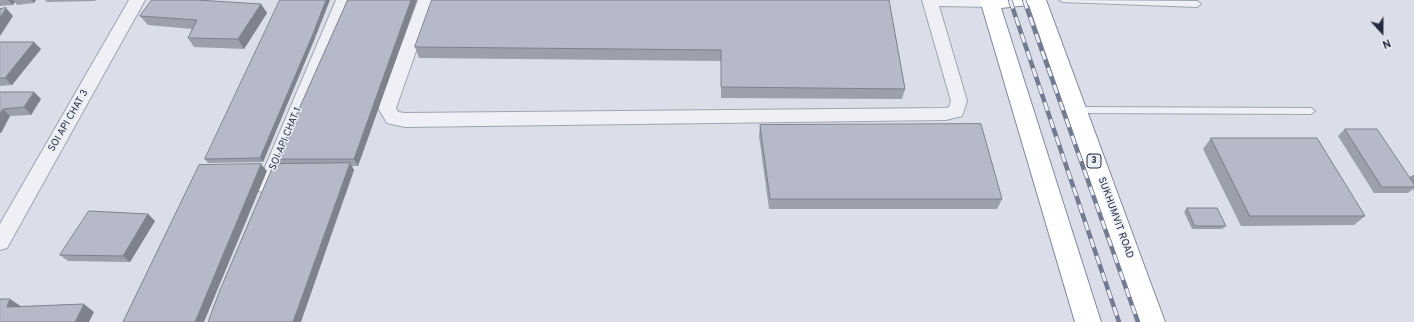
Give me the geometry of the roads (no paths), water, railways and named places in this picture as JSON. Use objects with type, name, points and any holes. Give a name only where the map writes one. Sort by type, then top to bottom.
[{"type":"highway","points":[[1025,0],[990,1],[1088,322]]},
{"type":"highway","name":"SUKHUMVIT ROAD","points":[[1037,0],[1152,322]]},
{"type":"street","name":"SOI API CHAT 3","points":[[0,242],[137,0]]},
{"type":"street","name":"SOI API CHAT 1","points":[[258,204],[344,0]]},
{"type":"street","points":[[426,0],[387,108],[393,118],[405,120],[946,114],[956,111],[959,101],[930,0],[990,1]]},
{"type":"lane","points":[[1063,0],[1197,4]]},
{"type":"lane","points":[[1076,110],[1311,111]]},
{"type":"railway","points":[[1010,0],[1119,322]]},
{"type":"railway","points":[[1024,0],[1138,322]]}]
